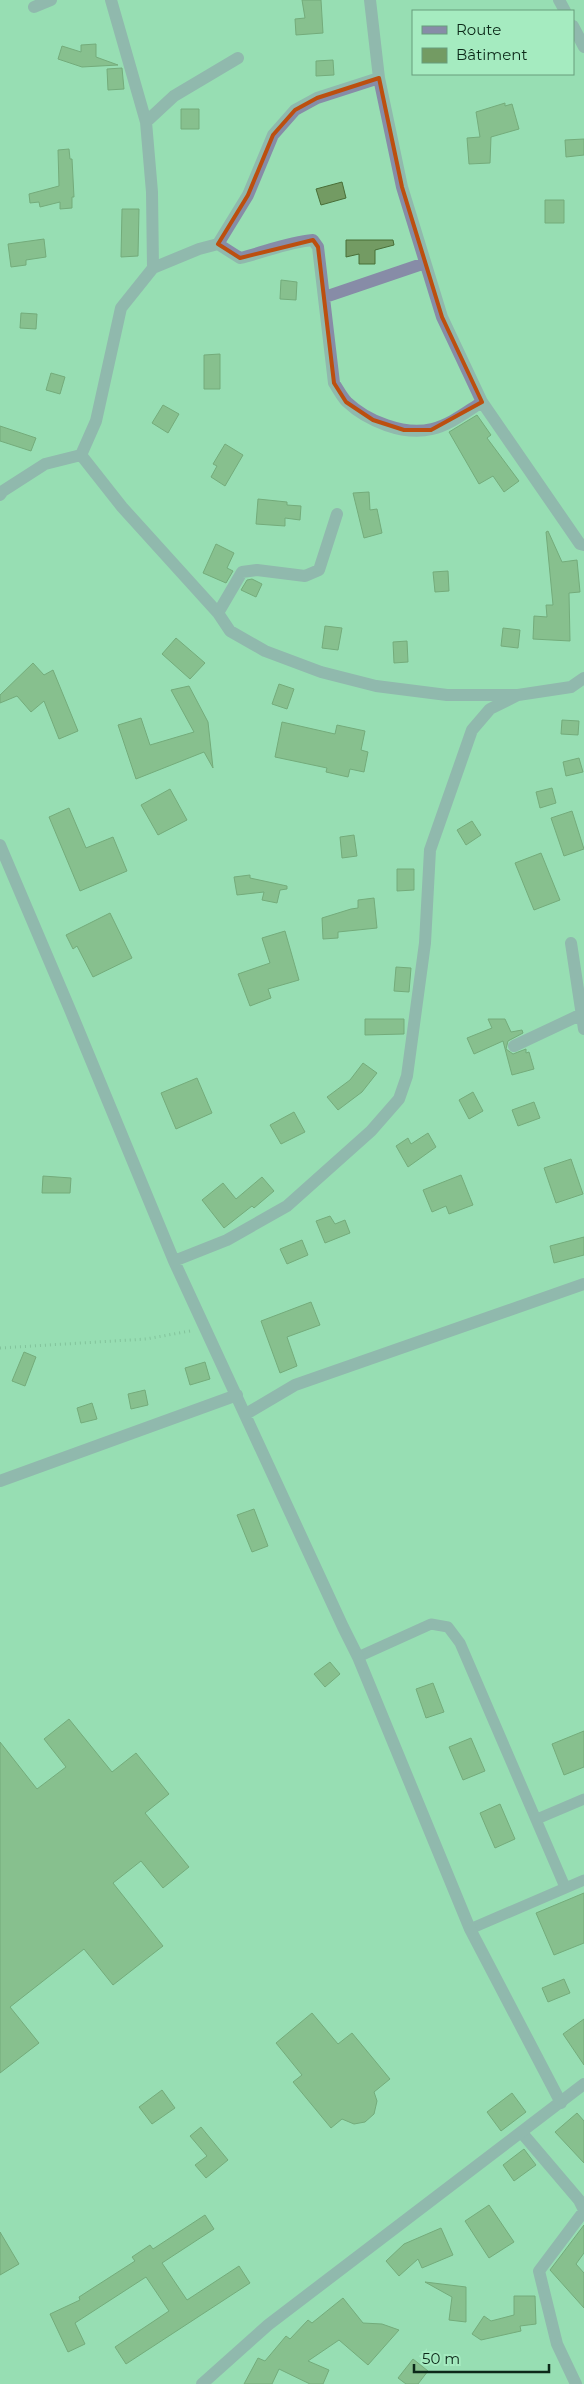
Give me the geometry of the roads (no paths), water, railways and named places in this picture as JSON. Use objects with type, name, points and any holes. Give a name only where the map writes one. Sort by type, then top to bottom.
[{"type":"street","points":[[34,7],[50,0]]},
{"type":"street","points":[[110,0],[146,122],[152,192],[153,268]]},
{"type":"street","points":[[370,0],[379,78],[402,187],[442,317],[482,402],[540,488],[580,544],[584,546]]},
{"type":"street","points":[[574,28],[584,47]]},
{"type":"street","points":[[146,122],[174,96],[238,58]]},
{"type":"street","points":[[81,455],[96,421],[121,308],[153,268],[199,249],[218,244],[248,195],[274,135],[295,110],[317,98],[379,78]]},
{"type":"street","points":[[218,244],[240,258],[274,250],[294,242],[313,240],[318,247],[334,383],[346,402],[373,420],[404,430],[431,430],[446,424],[482,402]]},
{"type":"street","points":[[325,297],[425,263]]},
{"type":"street","points":[[0,495],[3,491],[45,464],[81,455]]},
{"type":"street","points":[[81,455],[122,507],[218,613],[230,631],[265,651],[321,672],[376,686],[447,695],[518,695],[572,687],[584,678]]},
{"type":"street","points":[[218,613],[242,572],[257,570],[305,576],[319,570],[336,514]]},
{"type":"street","points":[[174,1261],[227,1240],[287,1206],[371,1132],[398,1099],[407,1076],[425,943],[430,850],[472,730],[490,709],[518,695]]},
{"type":"street","points":[[0,846],[72,1012],[174,1261],[238,1395],[358,1657],[470,1929],[561,2102]]},
{"type":"street","points":[[571,943],[584,1029]]},
{"type":"street","points":[[514,1046],[582,1014]]},
{"type":"street","points":[[246,1414],[295,1385],[584,1284]]},
{"type":"street","points":[[0,1481],[238,1395]]},
{"type":"street","points":[[202,2384],[268,2326],[584,2084]]},
{"type":"street","points":[[522,2133],[579,2200],[584,2211],[539,2271],[557,2344],[576,2384]]},
{"type":"lane","points":[[358,1657],[432,1624],[448,1627],[460,1643],[565,1887]]},
{"type":"lane","points":[[537,1819],[584,1799]]},
{"type":"lane","points":[[470,1929],[584,1880]]}]
